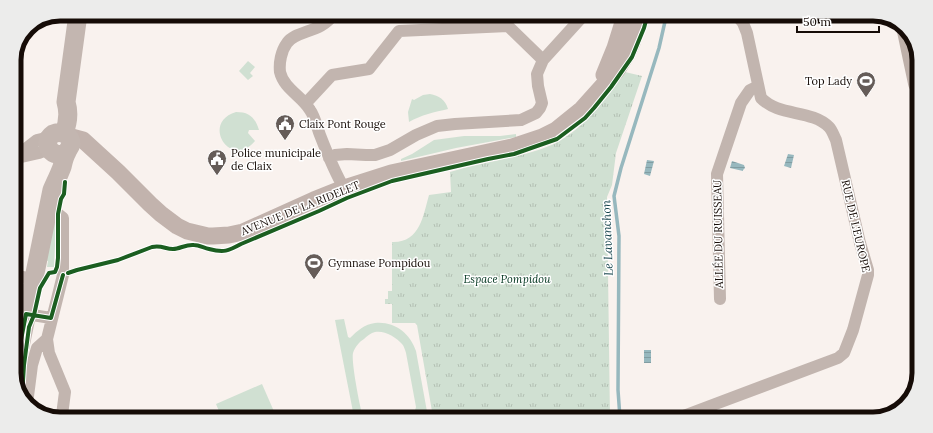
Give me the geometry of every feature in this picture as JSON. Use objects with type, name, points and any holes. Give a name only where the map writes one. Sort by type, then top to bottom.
[{"type":"main road","points":[[21,340],[52,190],[57,179],[59,143],[67,124],[68,108],[66,102],[77,21]]},
{"type":"main road","name":"AVENUE DE LA RIDELET","points":[[594,97],[615,48],[623,21]]},
{"type":"main road","name":"AVENUE DE LA RIDELET","points":[[59,143],[108,163],[155,209],[177,226],[187,231],[213,236],[230,235],[244,232],[344,188],[391,173],[512,147],[542,137],[556,130],[582,109],[617,70],[632,43],[639,21]]},
{"type":"street","points":[[328,21],[318,28],[287,42],[280,62],[280,73],[283,81],[306,103],[311,110],[329,158],[344,188]]},
{"type":"street","points":[[329,158],[347,154],[366,155],[384,152],[437,126],[521,120],[536,113],[542,103],[537,74],[543,60],[578,21]]},
{"type":"street","name":"RUE DE L'EUROPE","points":[[694,412],[838,358],[844,353],[853,330],[868,275],[836,140],[831,129],[817,119],[784,111],[767,104],[761,98],[747,33],[741,21]]},
{"type":"street","points":[[306,103],[332,75],[369,69],[399,31],[508,26],[543,60]]},
{"type":"street","name":"ALLÉE DU RUISSEAU","points":[[720,299],[717,174],[741,103],[750,90],[758,86]]},
{"type":"street","points":[[21,153],[37,140],[59,143]]},
{"type":"street","points":[[48,210],[63,218],[63,275],[51,318],[47,339],[49,353],[65,392],[62,412]]},
{"type":"street","points":[[21,276],[33,279]]},
{"type":"street","points":[[26,314],[51,318]]},
{"type":"street","points":[[28,395],[32,365],[37,348],[47,339]]},
{"type":"green space","points":[[248,61],[255,67],[250,73],[253,76],[248,80],[239,71]]},
{"type":"green space","name":"Espace Pompidou","points":[[625,72],[642,76],[616,153],[612,185],[607,197],[610,412],[432,412],[417,325],[415,323],[392,323],[392,304],[385,304],[385,299],[388,299],[388,291],[392,291],[392,242],[409,238],[419,227],[429,195],[451,192],[450,172],[525,154],[554,144],[585,122],[610,93]]},
{"type":"green space","points":[[430,94],[441,98],[448,109],[423,116],[409,122],[408,112],[412,99],[414,100],[423,95]]},
{"type":"green space","points":[[236,112],[245,113],[251,116],[256,122],[259,130],[249,130],[248,133],[255,141],[246,149],[237,150],[229,147],[223,142],[220,134],[220,125],[225,118]]},
{"type":"green space","points":[[516,134],[516,137],[456,148],[401,161],[401,159],[434,140],[464,136],[500,136]]},
{"type":"green space","points":[[53,223],[56,224],[54,267],[47,267],[48,261],[44,260]]},
{"type":"green space","points":[[344,319],[348,337],[350,338],[358,330],[375,323],[395,326],[405,334],[410,339],[416,351],[427,412],[414,412],[416,407],[406,353],[403,346],[399,341],[386,333],[375,332],[360,342],[353,353],[354,374],[362,412],[353,412],[335,320]]},
{"type":"green space","points":[[262,384],[274,412],[219,412],[216,404]]},
{"type":"water","points":[[788,154],[794,155],[791,168],[784,166]]},
{"type":"water","points":[[647,160],[654,161],[650,176],[644,174]]},
{"type":"water","points":[[732,161],[744,165],[745,168],[743,171],[730,168]]},
{"type":"water","points":[[644,350],[651,350],[651,363],[644,363]]},
{"type":"waterway","name":"Le Lavanchon","points":[[620,412],[618,390],[619,236],[614,196],[621,168],[659,48],[665,21]]},
{"type":"cycle path","points":[[68,273],[118,260],[158,246],[173,249],[198,245],[207,249],[218,251],[229,250],[347,198],[392,181],[514,154],[557,139],[585,118],[611,87],[632,57],[646,21]]},
{"type":"cycle path","points":[[23,384],[29,327],[34,315],[40,288],[49,273],[55,272],[57,267],[58,214],[61,199],[64,194],[65,182]]},
{"type":"cycle path","points":[[21,340],[26,314],[51,318],[63,275]]},
{"type":"place","name":"Top Lady","points":[[866,98]]},
{"type":"place","name":"Claix Pont Rouge","points":[[285,141]]},
{"type":"place","name":"Police municipale de Claix","points":[[217,176]]},
{"type":"place","name":"Gymnase Pompidou","points":[[314,280]]}]
